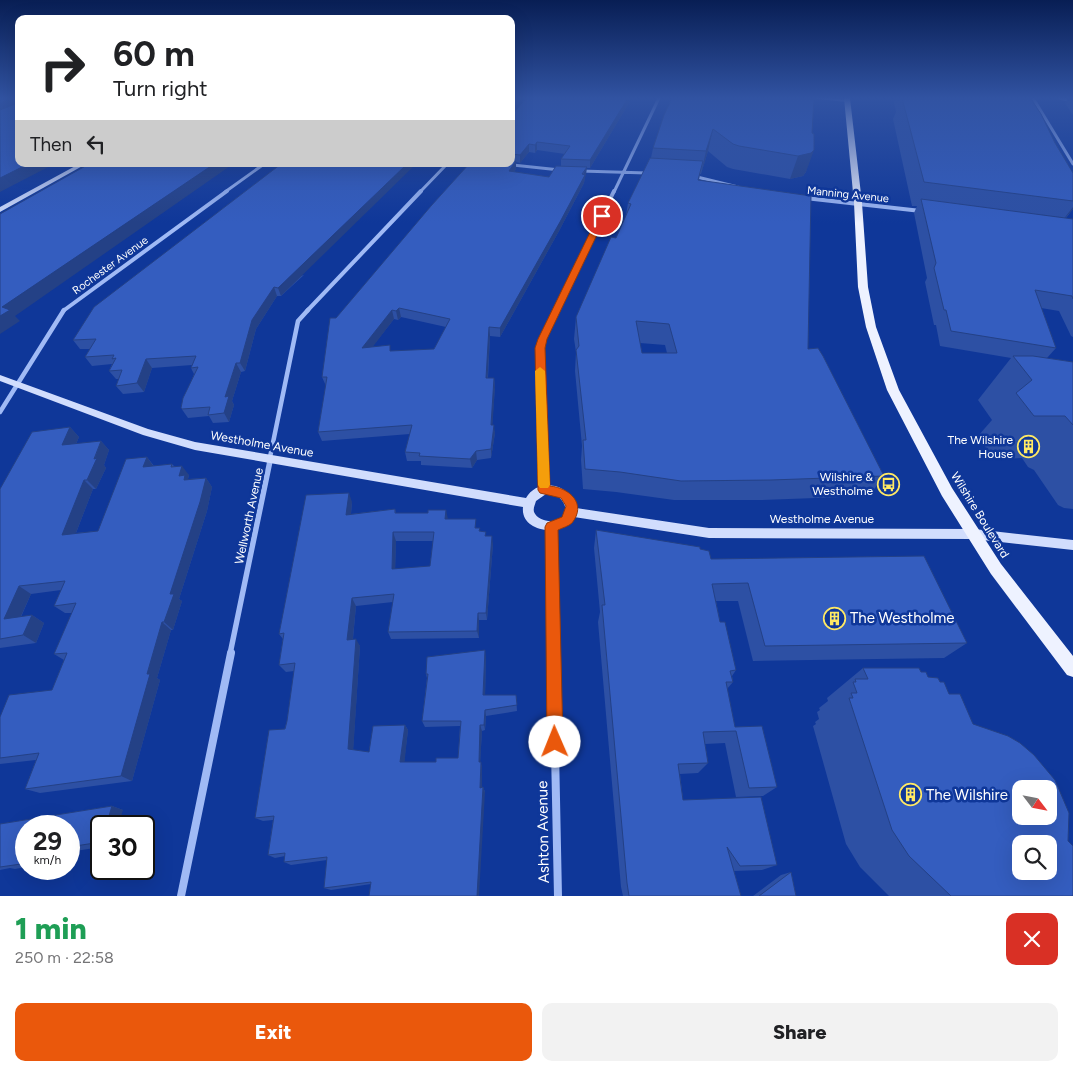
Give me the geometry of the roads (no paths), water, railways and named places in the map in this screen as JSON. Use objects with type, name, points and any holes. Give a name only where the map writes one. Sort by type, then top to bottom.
[{"type":"main road","name":"Wilshire Boulevard","points":[[851,140],[858,204],[863,287],[871,326],[894,390],[947,492],[996,569],[1073,669]]},
{"type":"street","points":[[544,490],[540,348],[639,140]]},
{"type":"street","points":[[1058,140],[1073,164]]},
{"type":"street","points":[[515,165],[561,170]]},
{"type":"street","points":[[0,210],[78,167]]},
{"type":"street","name":"Rochester Avenue","points":[[0,412],[64,310],[260,167]]},
{"type":"street","name":"Wellworth Avenue","points":[[181,896],[298,321],[444,167]]},
{"type":"street","points":[[571,171],[647,174]]},
{"type":"street","points":[[685,175],[740,187]]},
{"type":"street","name":"Manning Avenue","points":[[802,198],[929,212]]},
{"type":"street","name":"Westholme Avenue","points":[[0,378],[146,432],[194,446],[528,503]]},
{"type":"street","points":[[544,490],[559,491],[565,495],[572,506],[566,520],[551,527],[538,524],[532,520],[527,509],[528,503],[534,495],[544,490]]},
{"type":"street","name":"Westholme Avenue","points":[[571,512],[709,534],[974,534],[1073,545]]},
{"type":"street","name":"Ashton Avenue","points":[[551,527],[558,896]]},
{"type":"place","name":"The Wilshire House","points":[[1029,447]]},
{"type":"place","name":"Wilshire & Westholme","points":[[889,484]]},
{"type":"place","name":"The Westholme","points":[[834,618]]},
{"type":"place","name":"The Wilshire","points":[[910,795]]}]
